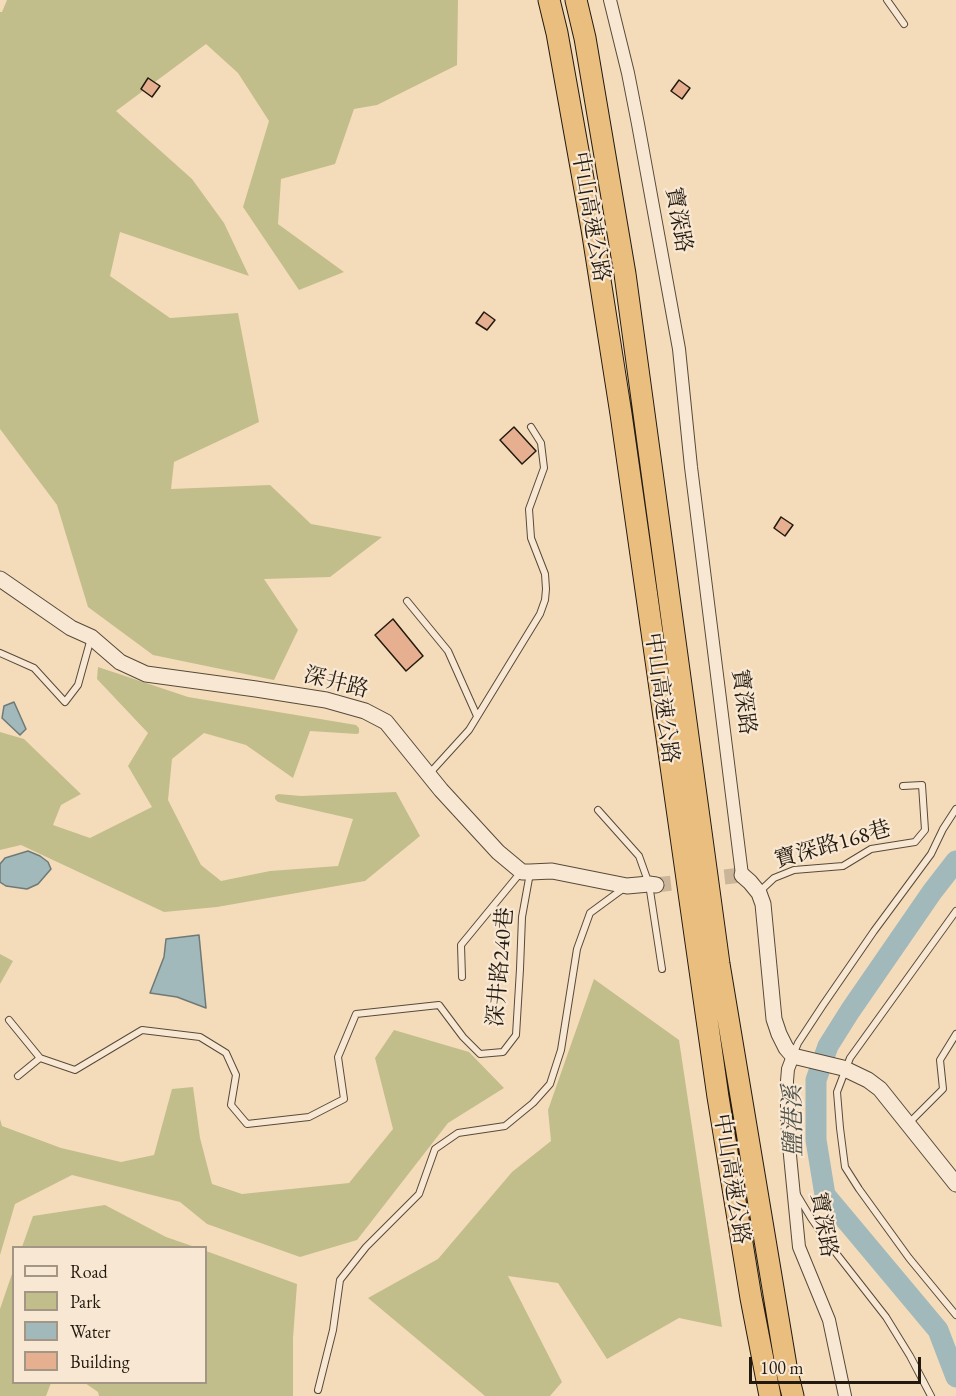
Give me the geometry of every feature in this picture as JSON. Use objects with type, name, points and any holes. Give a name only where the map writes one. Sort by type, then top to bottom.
[{"type":"highway","name":"中山高速公路","points":[[549,0],[558,33],[592,229],[621,414],[718,1097],[751,1298],[770,1396]]},
{"type":"highway","name":"中山高速公路","points":[[576,0],[585,38],[625,274],[719,964],[783,1349],[793,1396]]},
{"type":"street","name":"寶深路","points":[[610,0],[636,114],[679,349],[691,467],[742,875],[759,893]]},
{"type":"street","name":"深井路","points":[[0,579],[71,628],[91,638],[120,662],[146,674],[326,700],[365,711],[386,722],[441,790],[498,852],[526,872]]},
{"type":"street","points":[[526,872],[552,870],[627,886],[653,885]]},
{"type":"street","points":[[759,893],[763,904],[775,1026],[782,1040],[793,1056],[844,1069],[868,1080],[880,1089],[956,1184]]},
{"type":"street","name":"寶深路","points":[[793,1056],[787,1082],[788,1135],[799,1248],[828,1320],[845,1396]]},
{"type":"lane","points":[[887,0],[904,24]]},
{"type":"lane","points":[[428,774],[469,730],[540,614],[545,600],[545,574],[531,538],[530,510],[544,468],[542,443],[531,427]]},
{"type":"lane","points":[[407,601],[448,651],[477,716]]},
{"type":"lane","points":[[0,653],[34,668],[65,702],[78,685],[91,638]]},
{"type":"lane","name":"寶深路168巷","points":[[759,893],[774,878],[794,870],[843,866],[871,849],[915,842],[925,830],[922,785],[903,786]]},
{"type":"lane","points":[[793,1056],[798,1043],[823,1005],[931,854],[956,808]]},
{"type":"lane","points":[[598,810],[639,856],[653,885],[662,969]]},
{"type":"lane","points":[[462,977],[461,945],[526,872]]},
{"type":"lane","name":"深井路240巷","points":[[40,1058],[75,1070],[142,1030],[200,1037],[226,1053],[236,1075],[231,1105],[247,1124],[309,1117],[344,1099],[338,1057],[356,1014],[439,1005],[463,1037],[480,1054],[503,1052],[516,1035],[526,872]]},
{"type":"lane","points":[[318,1390],[333,1330],[340,1280],[366,1247],[419,1194],[435,1149],[458,1132],[506,1126],[533,1103],[550,1084],[561,1050],[577,949],[590,913],[627,886]]},
{"type":"lane","points":[[956,911],[850,1058],[837,1092],[846,1167],[859,1189],[909,1258],[956,1315]]},
{"type":"lane","points":[[9,1020],[40,1058],[18,1076]]},
{"type":"lane","points":[[908,1123],[943,1089],[940,1060],[956,1034]]},
{"type":"lane","points":[[793,1187],[827,1241],[886,1317],[931,1396]]},
{"type":"green space","points":[[7,0],[458,0],[457,65],[377,105],[354,109],[335,164],[281,179],[278,224],[344,272],[299,290],[243,207],[269,121],[238,73],[206,44],[116,111],[192,179],[224,223],[249,276],[120,232],[110,276],[170,318],[238,313],[259,422],[174,462],[171,489],[270,485],[311,524],[382,537],[330,577],[264,579],[298,630],[274,680],[153,655],[88,607],[57,505],[0,429],[0,12]]},
{"type":"green space","points":[[98,667],[188,697],[356,725],[359,728],[357,734],[310,731],[293,778],[246,745],[204,733],[172,759],[168,800],[201,865],[221,881],[270,871],[338,866],[353,819],[278,802],[275,796],[278,794],[301,796],[396,792],[420,836],[365,881],[217,907],[164,912],[21,845],[0,850],[0,732],[24,739],[81,794],[61,805],[53,825],[90,838],[152,807],[128,766],[148,733],[97,679]]},
{"type":"green space","points":[[0,954],[13,961],[0,984]]},
{"type":"green space","points":[[594,979],[679,1040],[722,1327],[679,1318],[607,1359],[558,1283],[508,1276],[562,1382],[550,1396],[485,1396],[368,1298],[438,1259],[512,1172],[551,1141],[548,1110]]},
{"type":"green space","points":[[394,1030],[469,1052],[504,1088],[448,1123],[357,1240],[300,1257],[207,1224],[180,1202],[72,1175],[15,1204],[0,1255],[0,1119],[2,1126],[61,1148],[121,1162],[154,1155],[172,1089],[193,1087],[200,1138],[212,1184],[242,1194],[349,1183],[393,1129],[375,1058]]},
{"type":"green space","points":[[105,1205],[166,1237],[192,1246],[22,1246],[33,1216]]},
{"type":"green space","points":[[207,1251],[297,1284],[293,1338],[293,1396],[99,1396],[98,1392],[86,1384],[207,1384]]},
{"type":"green space","points":[[12,1274],[12,1384],[51,1384],[46,1396],[0,1396],[0,1309]]},
{"type":"water","points":[[14,702],[26,729],[20,735],[2,718],[4,706]]},
{"type":"water","points":[[28,851],[48,862],[51,869],[38,884],[27,889],[6,886],[0,882],[0,864],[5,858]]},
{"type":"water","points":[[199,935],[206,1008],[177,997],[150,993],[164,957],[166,939]]},
{"type":"building","points":[[148,78],[160,86],[152,97],[141,89]]},
{"type":"building","points":[[679,80],[690,88],[682,99],[671,91]]},
{"type":"building","points":[[484,312],[495,320],[487,330],[476,323]]},
{"type":"building","points":[[514,427],[536,451],[522,464],[500,440]]},
{"type":"building","points":[[781,517],[793,525],[785,536],[774,528]]},
{"type":"building","points":[[393,619],[423,656],[406,671],[375,635]]},
{"type":"waterway","name":"鹽港溪","points":[[956,861],[850,1011],[828,1046],[816,1080],[816,1140],[825,1195],[938,1330],[956,1377]]},
{"type":"tunnel","points":[[656,885],[742,875]]}]
